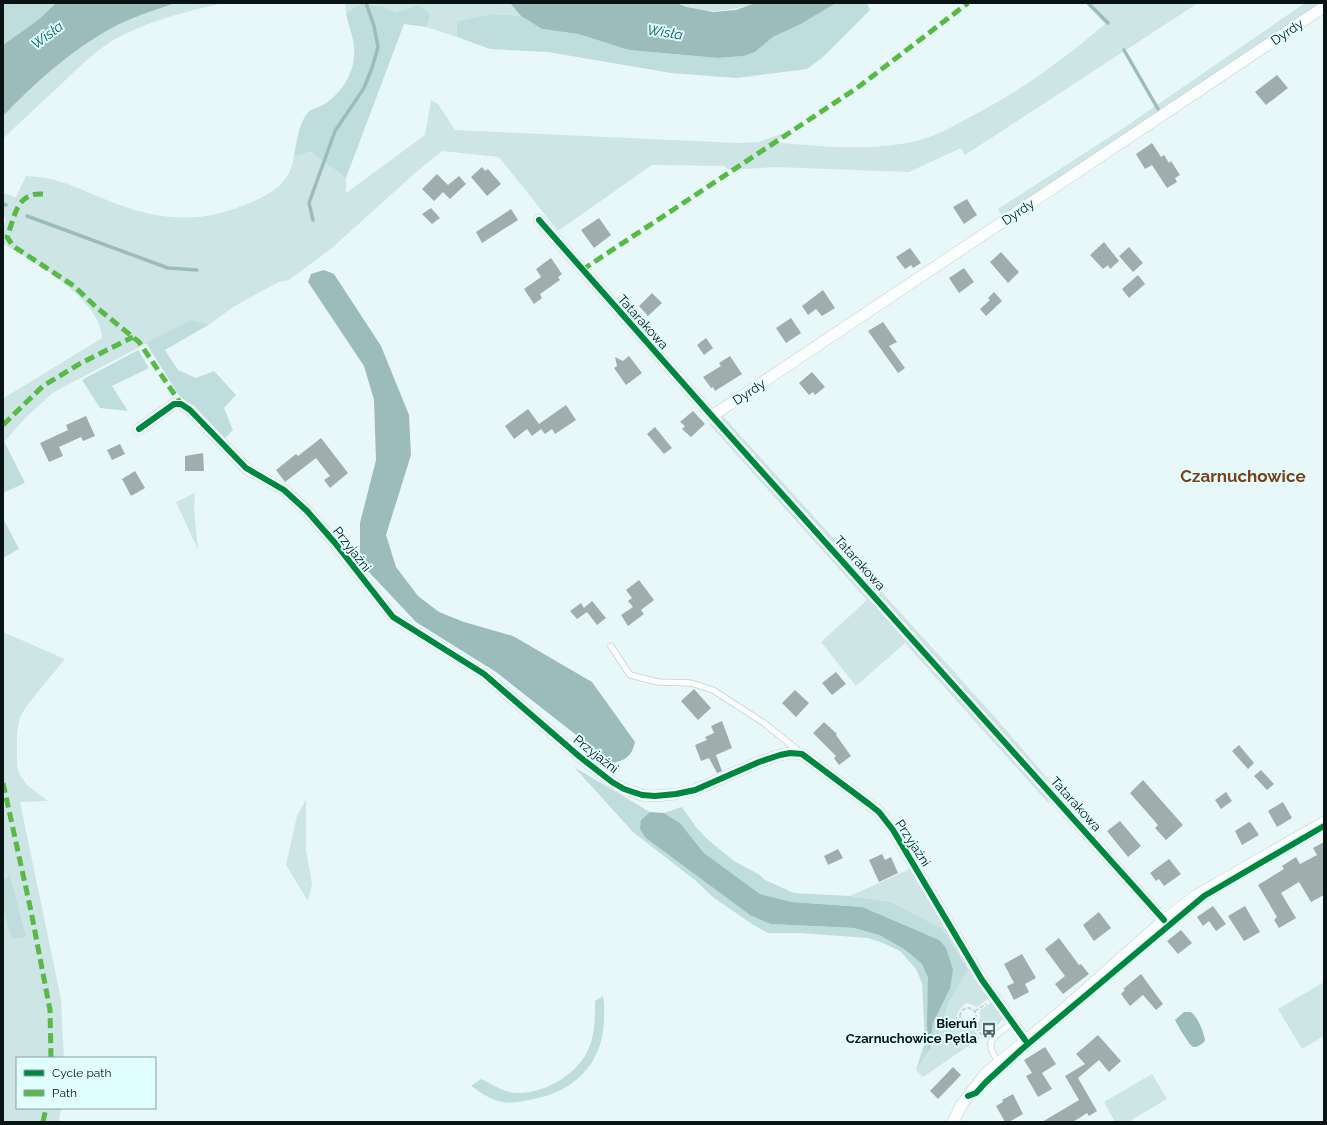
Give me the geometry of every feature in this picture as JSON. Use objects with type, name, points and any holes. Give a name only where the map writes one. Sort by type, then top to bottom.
[{"type":"street","name":"Dyrdy","points":[[712,416],[1324,7]]},
{"type":"street","name":"Tatarakowa","points":[[539,220],[712,416],[1164,920]]},
{"type":"street","name":"Przyjaźni","points":[[139,429],[174,404],[180,404],[190,410],[246,468],[284,490],[307,511],[335,543],[393,617],[484,674],[580,757],[612,782],[624,789],[648,796],[682,793],[695,790],[773,757],[790,753],[802,754],[869,804],[887,822],[915,865],[982,980],[1012,1023],[1026,1040]]},
{"type":"street","points":[[953,1122],[962,1104],[986,1073],[1164,920],[1197,895],[1324,822]]},
{"type":"lane","points":[[611,646],[630,675],[658,682],[696,684],[714,690],[764,723],[802,754]]},
{"type":"lane","points":[[999,1062],[991,1052],[990,1046],[995,1037],[1012,1023]]},
{"type":"path","points":[[971,1008],[976,1011],[977,1017],[972,1024],[966,1024],[962,1021],[960,1016],[963,1009],[971,1008]]},
{"type":"path","points":[[972,1024],[990,1046]]},
{"type":"shaded area","points":[[3,3],[56,3],[38,20],[3,45]]},
{"type":"shaded area","points":[[176,3],[224,3],[161,19],[125,34],[105,45],[3,139],[3,116],[40,80],[67,57],[95,38],[118,25],[142,14]]},
{"type":"shaded area","points":[[345,3],[362,3],[346,13]]},
{"type":"shaded area","points":[[362,3],[510,3],[521,16],[492,14],[457,21],[457,37],[426,27],[429,21],[396,14],[375,4]]},
{"type":"shaded area","points":[[362,3],[381,6],[396,13],[418,5],[429,13],[429,21],[426,27],[404,24],[346,178],[311,152],[294,156],[299,129],[306,115],[314,108],[331,100],[349,77],[353,63],[354,50],[353,39],[346,13]]},
{"type":"shaded area","points":[[676,3],[755,3],[735,9],[716,11],[686,7]]},
{"type":"shaded area","points":[[836,3],[867,3],[870,10],[822,58],[807,69],[736,78],[671,73],[548,52],[490,49],[457,37],[457,21],[492,14],[521,16],[542,29],[578,34],[629,50],[718,58],[744,56],[755,52],[773,37],[801,24]]},
{"type":"shaded area","points":[[1086,3],[1198,3],[965,155],[961,148],[909,172],[775,167],[729,170],[724,166],[652,165],[558,231],[499,157],[442,151],[415,173],[332,248],[289,280],[279,282],[233,307],[210,324],[191,320],[54,392],[26,417],[3,443],[4,398],[102,338],[99,324],[91,310],[79,297],[48,272],[5,245],[3,232],[6,218],[3,216],[3,193],[16,197],[26,176],[56,180],[141,212],[178,218],[196,217],[234,209],[269,194],[286,178],[294,156],[311,152],[346,178],[346,193],[425,135],[431,100],[438,104],[455,130],[738,143],[758,142],[793,130],[775,142],[830,147],[888,146],[935,135],[1006,97],[1040,75],[1105,24]]},
{"type":"shaded area","points":[[1305,3],[1323,3],[1002,216],[998,209],[1125,127]]},
{"type":"shaded area","points":[[191,320],[210,324],[165,350],[178,370],[196,378],[214,371],[236,395],[224,408],[233,430],[224,439],[178,394],[146,343]]},
{"type":"shaded area","points":[[138,350],[149,368],[112,386],[128,411],[100,408],[82,380]]},
{"type":"shaded area","points":[[722,415],[993,715],[1056,788],[1022,755],[722,421]]},
{"type":"shaded area","points":[[713,422],[1048,795],[1049,804],[905,643],[856,686],[821,642],[867,600],[709,424]]},
{"type":"shaded area","points":[[4,441],[25,483],[3,493],[3,443]]},
{"type":"shaded area","points":[[195,493],[194,509],[198,550],[176,502]]},
{"type":"shaded area","points":[[3,518],[19,549],[3,558]]},
{"type":"shaded area","points":[[3,632],[65,659],[28,704],[20,717],[17,732],[17,766],[20,775],[27,785],[48,801],[20,802],[61,999],[64,1057],[16,1057],[16,1109],[61,1109],[59,1122],[3,1122],[3,909],[12,938],[10,875],[3,880]]},
{"type":"shaded area","points":[[574,767],[650,812],[641,820],[771,924],[854,928],[879,935],[904,949],[922,964],[928,978],[929,1049],[933,1023],[950,989],[862,907],[792,902],[760,894],[704,853],[680,823],[664,813],[682,807],[696,827],[707,839],[734,861],[760,875],[765,880],[794,893],[850,896],[891,902],[942,929],[968,969],[949,1002],[939,1032],[929,1051],[916,1070],[925,1041],[922,983],[916,969],[900,951],[868,938],[800,933],[768,933],[752,924],[714,898],[696,881],[633,832]]},
{"type":"shaded area","points":[[306,800],[306,850],[312,884],[308,901],[286,865],[297,816]]},
{"type":"shaded area","points":[[912,868],[968,969],[989,998],[977,1007],[967,1003],[957,1014],[959,1023],[962,1027],[972,1028],[980,1038],[923,1077],[916,1070],[929,1051],[939,1032],[949,1002],[967,969],[891,902],[850,896]]},
{"type":"shaded area","points":[[10,875],[26,937],[12,939],[3,909],[3,880]]},
{"type":"shaded area","points":[[1324,982],[1324,1036],[1302,1049],[1278,1009]]},
{"type":"shaded area","points":[[603,996],[604,1023],[602,1038],[591,1063],[583,1074],[573,1083],[548,1095],[526,1101],[511,1103],[494,1100],[471,1086],[481,1079],[505,1091],[520,1093],[532,1092],[555,1083],[566,1076],[583,1060],[588,1050],[595,1020],[595,1001]]},
{"type":"shaded area","points":[[992,1002],[1004,1018],[995,1027],[991,1023],[981,1031],[976,1026],[980,1019],[980,1010]]},
{"type":"shaded area","points":[[1152,1074],[1167,1099],[1128,1122],[1115,1122],[1104,1102]]},
{"type":"water","name":"Wisła","points":[[56,3],[176,3],[126,21],[81,47],[54,68],[3,116],[3,45],[38,20]]},
{"type":"water","name":"Wisła","points":[[510,3],[676,3],[687,7],[713,12],[736,10],[755,3],[836,3],[801,24],[773,37],[755,52],[744,56],[718,58],[629,50],[578,34],[542,29],[521,16]]},
{"type":"water","points":[[324,270],[334,274],[381,346],[409,415],[411,455],[386,535],[396,567],[418,596],[439,612],[464,622],[513,636],[592,682],[635,742],[630,754],[621,761],[612,763],[496,672],[416,622],[367,570],[360,553],[360,523],[376,460],[374,400],[364,366],[308,282],[311,274]]},
{"type":"water","points":[[650,812],[664,813],[680,823],[704,853],[760,894],[792,902],[862,907],[939,940],[946,948],[953,969],[950,989],[933,1023],[929,1051],[927,1025],[928,978],[922,964],[904,949],[879,935],[854,928],[771,924],[750,915],[646,838],[640,829],[641,820]]},
{"type":"water","points":[[1184,1012],[1190,1012],[1198,1020],[1205,1038],[1205,1041],[1196,1047],[1190,1044],[1175,1020]]},
{"type":"building","points":[[1277,75],[1288,88],[1266,105],[1255,92]]},
{"type":"building","points":[[1152,143],[1161,157],[1164,155],[1169,163],[1171,161],[1180,175],[1175,178],[1177,182],[1167,188],[1152,165],[1145,169],[1136,154]]},
{"type":"building","points":[[482,167],[485,171],[488,169],[501,184],[487,196],[471,177]]},
{"type":"building","points":[[437,174],[448,185],[459,176],[466,184],[450,199],[443,192],[434,201],[422,189]]},
{"type":"building","points":[[967,199],[977,215],[964,224],[953,207]]},
{"type":"building","points":[[431,208],[440,218],[432,224],[422,214]]},
{"type":"building","points":[[511,209],[518,220],[482,243],[476,232]]},
{"type":"building","points":[[599,218],[611,235],[594,248],[581,230]]},
{"type":"building","points":[[1104,242],[1119,261],[1110,269],[1108,265],[1103,269],[1090,255]]},
{"type":"building","points":[[1129,247],[1143,263],[1133,272],[1119,256]]},
{"type":"building","points":[[910,248],[921,263],[913,268],[911,265],[905,269],[896,257]]},
{"type":"building","points":[[1001,252],[1019,272],[1008,283],[990,262]]},
{"type":"building","points":[[551,258],[562,274],[558,277],[560,280],[540,294],[542,298],[534,304],[524,289],[541,277],[536,269]]},
{"type":"building","points":[[964,268],[974,282],[959,293],[949,278]]},
{"type":"building","points":[[1138,275],[1145,284],[1129,298],[1122,289]]},
{"type":"building","points":[[823,290],[835,308],[822,316],[816,309],[808,315],[802,306]]},
{"type":"building","points":[[994,292],[1002,301],[986,316],[980,309],[990,300],[988,298]]},
{"type":"building","points":[[652,293],[662,303],[648,316],[639,306]]},
{"type":"building","points":[[791,318],[801,333],[786,343],[776,328]]},
{"type":"building","points":[[883,322],[897,342],[889,346],[905,368],[898,373],[868,331]]},
{"type":"building","points":[[706,338],[713,348],[704,355],[697,345]]},
{"type":"building","points":[[629,356],[642,373],[626,385],[614,368],[617,366],[615,357],[623,361]]},
{"type":"building","points":[[730,356],[742,374],[715,391],[703,377],[721,366],[719,363]]},
{"type":"building","points":[[812,372],[825,387],[815,395],[813,392],[809,395],[799,383]]},
{"type":"building","points":[[566,405],[576,420],[555,434],[552,429],[545,434],[541,429],[532,436],[527,429],[514,439],[505,426],[528,409],[539,424]]},
{"type":"building","points":[[693,411],[705,424],[691,437],[682,429],[685,426],[680,422]]},
{"type":"building","points":[[86,416],[95,436],[83,441],[81,437],[59,447],[63,456],[49,462],[40,443],[68,430],[66,425]]},
{"type":"building","points":[[655,427],[672,448],[664,454],[647,434]]},
{"type":"building","points":[[321,438],[348,473],[330,488],[324,480],[330,476],[316,458],[285,482],[276,470],[296,454],[298,456]]},
{"type":"building","points":[[120,444],[125,454],[112,460],[107,450]]},
{"type":"building","points":[[203,453],[204,471],[185,471],[185,456]]},
{"type":"building","points":[[135,471],[145,488],[131,496],[122,479]]},
{"type":"building","points":[[639,580],[654,600],[641,610],[644,614],[628,626],[621,615],[633,607],[628,601],[632,598],[626,590]]},
{"type":"building","points":[[592,601],[606,618],[597,625],[587,612],[577,619],[570,611],[581,603],[584,608]]},
{"type":"building","points":[[836,672],[846,684],[832,695],[822,683]]},
{"type":"building","points":[[694,689],[711,708],[698,720],[681,701]]},
{"type":"building","points":[[795,690],[809,703],[796,717],[782,703]]},
{"type":"building","points":[[722,721],[732,748],[716,755],[722,771],[717,773],[709,758],[701,761],[695,745],[707,740],[705,737],[714,733],[711,726]]},
{"type":"building","points":[[824,722],[837,734],[836,735],[851,756],[839,765],[834,758],[836,756],[813,733]]},
{"type":"building","points":[[1239,745],[1254,763],[1248,769],[1232,751]]},
{"type":"building","points":[[1261,770],[1274,784],[1267,790],[1254,776]]},
{"type":"building","points":[[1143,780],[1183,825],[1166,840],[1155,828],[1158,825],[1130,793]]},
{"type":"building","points":[[1226,792],[1232,801],[1221,809],[1215,800]]},
{"type":"building","points":[[1283,802],[1292,818],[1277,827],[1268,811]]},
{"type":"building","points":[[1120,821],[1141,846],[1128,857],[1107,831]]},
{"type":"building","points":[[1249,822],[1259,835],[1242,845],[1235,831]]},
{"type":"building","points":[[1324,842],[1324,895],[1311,902],[1299,882],[1281,893],[1296,918],[1279,928],[1274,920],[1277,917],[1258,885],[1284,869],[1282,866],[1296,857],[1300,864],[1317,855],[1313,848]]},
{"type":"building","points":[[838,849],[843,858],[828,865],[824,856]]},
{"type":"building","points":[[882,854],[885,860],[891,857],[898,873],[879,882],[869,860]]},
{"type":"building","points":[[1169,859],[1181,874],[1164,886],[1159,879],[1156,881],[1150,873]]},
{"type":"building","points":[[1213,906],[1226,924],[1216,931],[1209,921],[1203,926],[1197,917]]},
{"type":"building","points":[[1245,906],[1260,932],[1244,941],[1228,916]]},
{"type":"building","points":[[1099,912],[1111,928],[1094,941],[1083,925]]},
{"type":"building","points":[[1181,930],[1192,943],[1178,954],[1167,941]]},
{"type":"building","points":[[1059,938],[1079,965],[1081,964],[1089,974],[1063,994],[1055,984],[1065,976],[1045,949]]},
{"type":"building","points":[[1022,954],[1036,978],[1025,984],[1029,992],[1014,1000],[1007,986],[1014,983],[1004,964]]},
{"type":"building","points":[[1141,974],[1163,1004],[1156,1010],[1143,995],[1130,1006],[1121,994],[1125,990],[1123,989]]},
{"type":"building","points":[[1098,1035],[1121,1061],[1109,1072],[1099,1060],[1078,1078],[1097,1111],[1089,1116],[1087,1113],[1073,1122],[1042,1122],[1079,1100],[1065,1076],[1085,1064],[1076,1054]]},
{"type":"building","points":[[1045,1047],[1056,1064],[1042,1073],[1052,1089],[1038,1097],[1026,1076],[1032,1073],[1024,1060]]},
{"type":"building","points":[[953,1067],[961,1075],[938,1099],[930,1091]]},
{"type":"building","points":[[1013,1094],[1023,1114],[1009,1122],[1005,1122],[996,1106],[1003,1102],[1002,1100]]},
{"type":"waterway","points":[[313,220],[309,203],[335,131],[364,88],[378,47],[374,26],[366,3]]},
{"type":"waterway","points":[[1088,3],[1108,23]]},
{"type":"waterway","points":[[1124,50],[1158,109]]},
{"type":"waterway","points":[[27,216],[168,268],[197,270]]},
{"type":"marked path","points":[[582,270],[857,88],[968,3]]},
{"type":"marked path","points":[[43,194],[34,194],[22,201],[15,214],[7,237],[13,246],[74,286],[96,307],[139,342],[181,404]]},
{"type":"marked path","points":[[3,425],[43,386],[81,363],[133,337]]},
{"type":"marked path","points":[[3,783],[31,911],[50,1010],[51,1057]]},
{"type":"marked path","points":[[43,1122],[46,1109]]},
{"type":"cycle path","points":[[539,220],[712,416],[1164,920]]},
{"type":"cycle path","points":[[139,429],[174,404],[181,404],[190,410],[246,468],[284,490],[307,511],[335,543],[393,617],[484,674],[580,757],[612,782],[624,789],[642,795],[655,796],[676,794],[695,790],[759,762],[780,755],[790,753],[802,754],[879,812],[893,830],[982,980],[1025,1040]]},
{"type":"cycle path","points":[[968,1096],[976,1093],[1022,1049],[1204,896],[1324,826]]},
{"type":"place","name":"Bieruń Czarnuchowice Pętla","points":[[989,1030]]},
{"type":"district","name":"Czarnuchowice","points":[[1243,476]]}]
